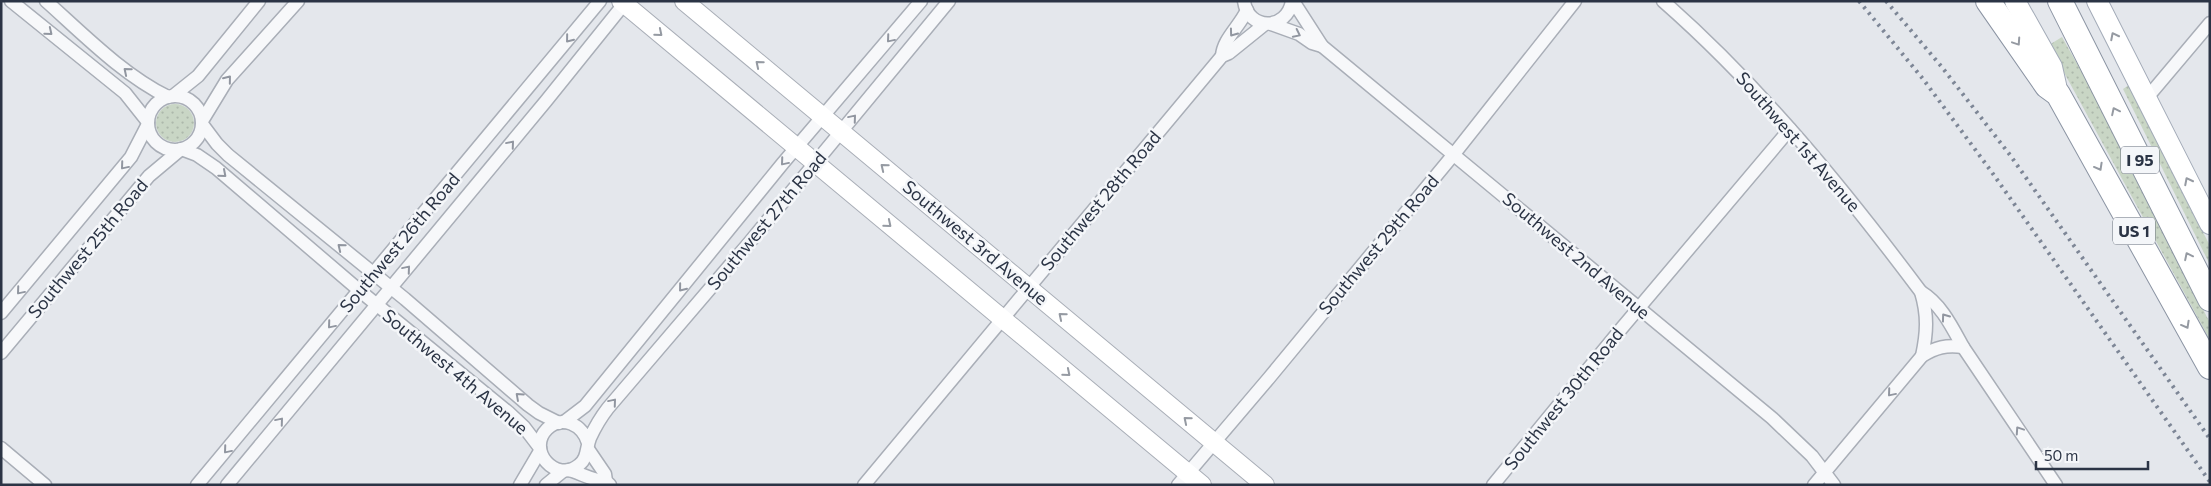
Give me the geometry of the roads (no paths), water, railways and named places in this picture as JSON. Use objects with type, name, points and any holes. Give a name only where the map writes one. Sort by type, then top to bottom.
[{"type":"highway","points":[[1988,1],[2047,86],[2058,94]]},
{"type":"highway","name":"I 95","points":[[2065,11],[2210,299]]},
{"type":"highway","name":"US 1","points":[[2058,94],[2210,367]]},
{"type":"main road","name":"Southwest 3rd Avenue","points":[[684,1],[823,118],[933,206],[1265,485]]},
{"type":"main road","points":[[2014,1],[2052,67],[2058,94]]},
{"type":"main road","points":[[2097,1],[2210,224]]},
{"type":"main road","points":[[624,2],[1002,319],[1182,479],[1202,485]]},
{"type":"street","points":[[11,1],[125,93],[148,123],[151,134],[156,142],[165,148],[180,150],[196,140],[202,122],[227,80],[298,1]]},
{"type":"street","points":[[46,1],[136,78],[170,96],[186,98],[192,102],[197,107],[202,122]]},
{"type":"street","points":[[148,123],[154,106],[198,76],[259,1]]},
{"type":"street","name":"Southwest 26th Road","points":[[197,485],[600,1]]},
{"type":"street","name":"Southwest 27th Road","points":[[561,422],[585,406],[797,148],[921,1]]},
{"type":"street","name":"Southwest 27th Road","points":[[588,446],[596,425],[608,408],[949,1]]},
{"type":"street","name":"Southwest 28th Road","points":[[864,485],[1222,56],[1230,53],[1268,24],[1284,18],[1293,1]]},
{"type":"street","name":"Southwest 2nd Avenue","points":[[1293,1],[1303,18],[1318,36],[1322,46]]},
{"type":"street","name":"Southwest 29th Road","points":[[1182,479],[1454,154],[1575,1]]},
{"type":"street","name":"Southwest 1st Avenue","points":[[1662,1],[1730,65],[1790,129],[1825,169],[1921,292],[1932,299],[2056,485]]},
{"type":"street","name":"Southwest 26th Road","points":[[226,485],[377,305],[624,2]]},
{"type":"street","name":"Southwest 28th Road","points":[[1222,56],[1223,48],[1242,20],[1245,6]]},
{"type":"street","name":"Southwest 2nd Avenue","points":[[1245,6],[1254,19],[1299,34],[1312,43],[1322,46],[1772,418],[1794,437],[1834,485]]},
{"type":"street","points":[[2146,99],[2210,23]]},
{"type":"street","name":"Southwest 4th Avenue","points":[[202,122],[217,144],[228,155],[391,288],[528,405],[539,413],[561,422]]},
{"type":"street","name":"Southwest 25th Road","points":[[1,313],[131,157],[148,123]]},
{"type":"street","name":"Southwest 30th Road","points":[[1493,485],[1790,129]]},
{"type":"street","name":"Southwest 25th Road","points":[[1,353],[149,176],[180,150]]},
{"type":"street","name":"Southwest 4th Avenue","points":[[180,150],[197,155],[216,168],[360,291],[515,418],[540,449]]},
{"type":"street","name":"Southwest 1st Avenue","points":[[1921,292],[1927,311],[1927,326],[1922,356]]},
{"type":"street","points":[[1814,485],[1922,356],[1939,346],[1963,347]]},
{"type":"street","points":[[520,485],[540,449],[543,434],[547,429],[561,422],[577,426],[586,437],[588,446],[605,474],[608,483],[599,482],[585,474],[551,467],[542,457],[540,449]]},
{"type":"street","points":[[546,485],[566,470],[580,465],[586,455],[588,446]]},
{"type":"street","points":[[1,448],[45,485]]},
{"type":"railway","points":[[1859,1],[1923,79],[1991,171],[2210,482]]},
{"type":"railway","points":[[1886,1],[1941,66],[2010,155],[2210,439]]}]
